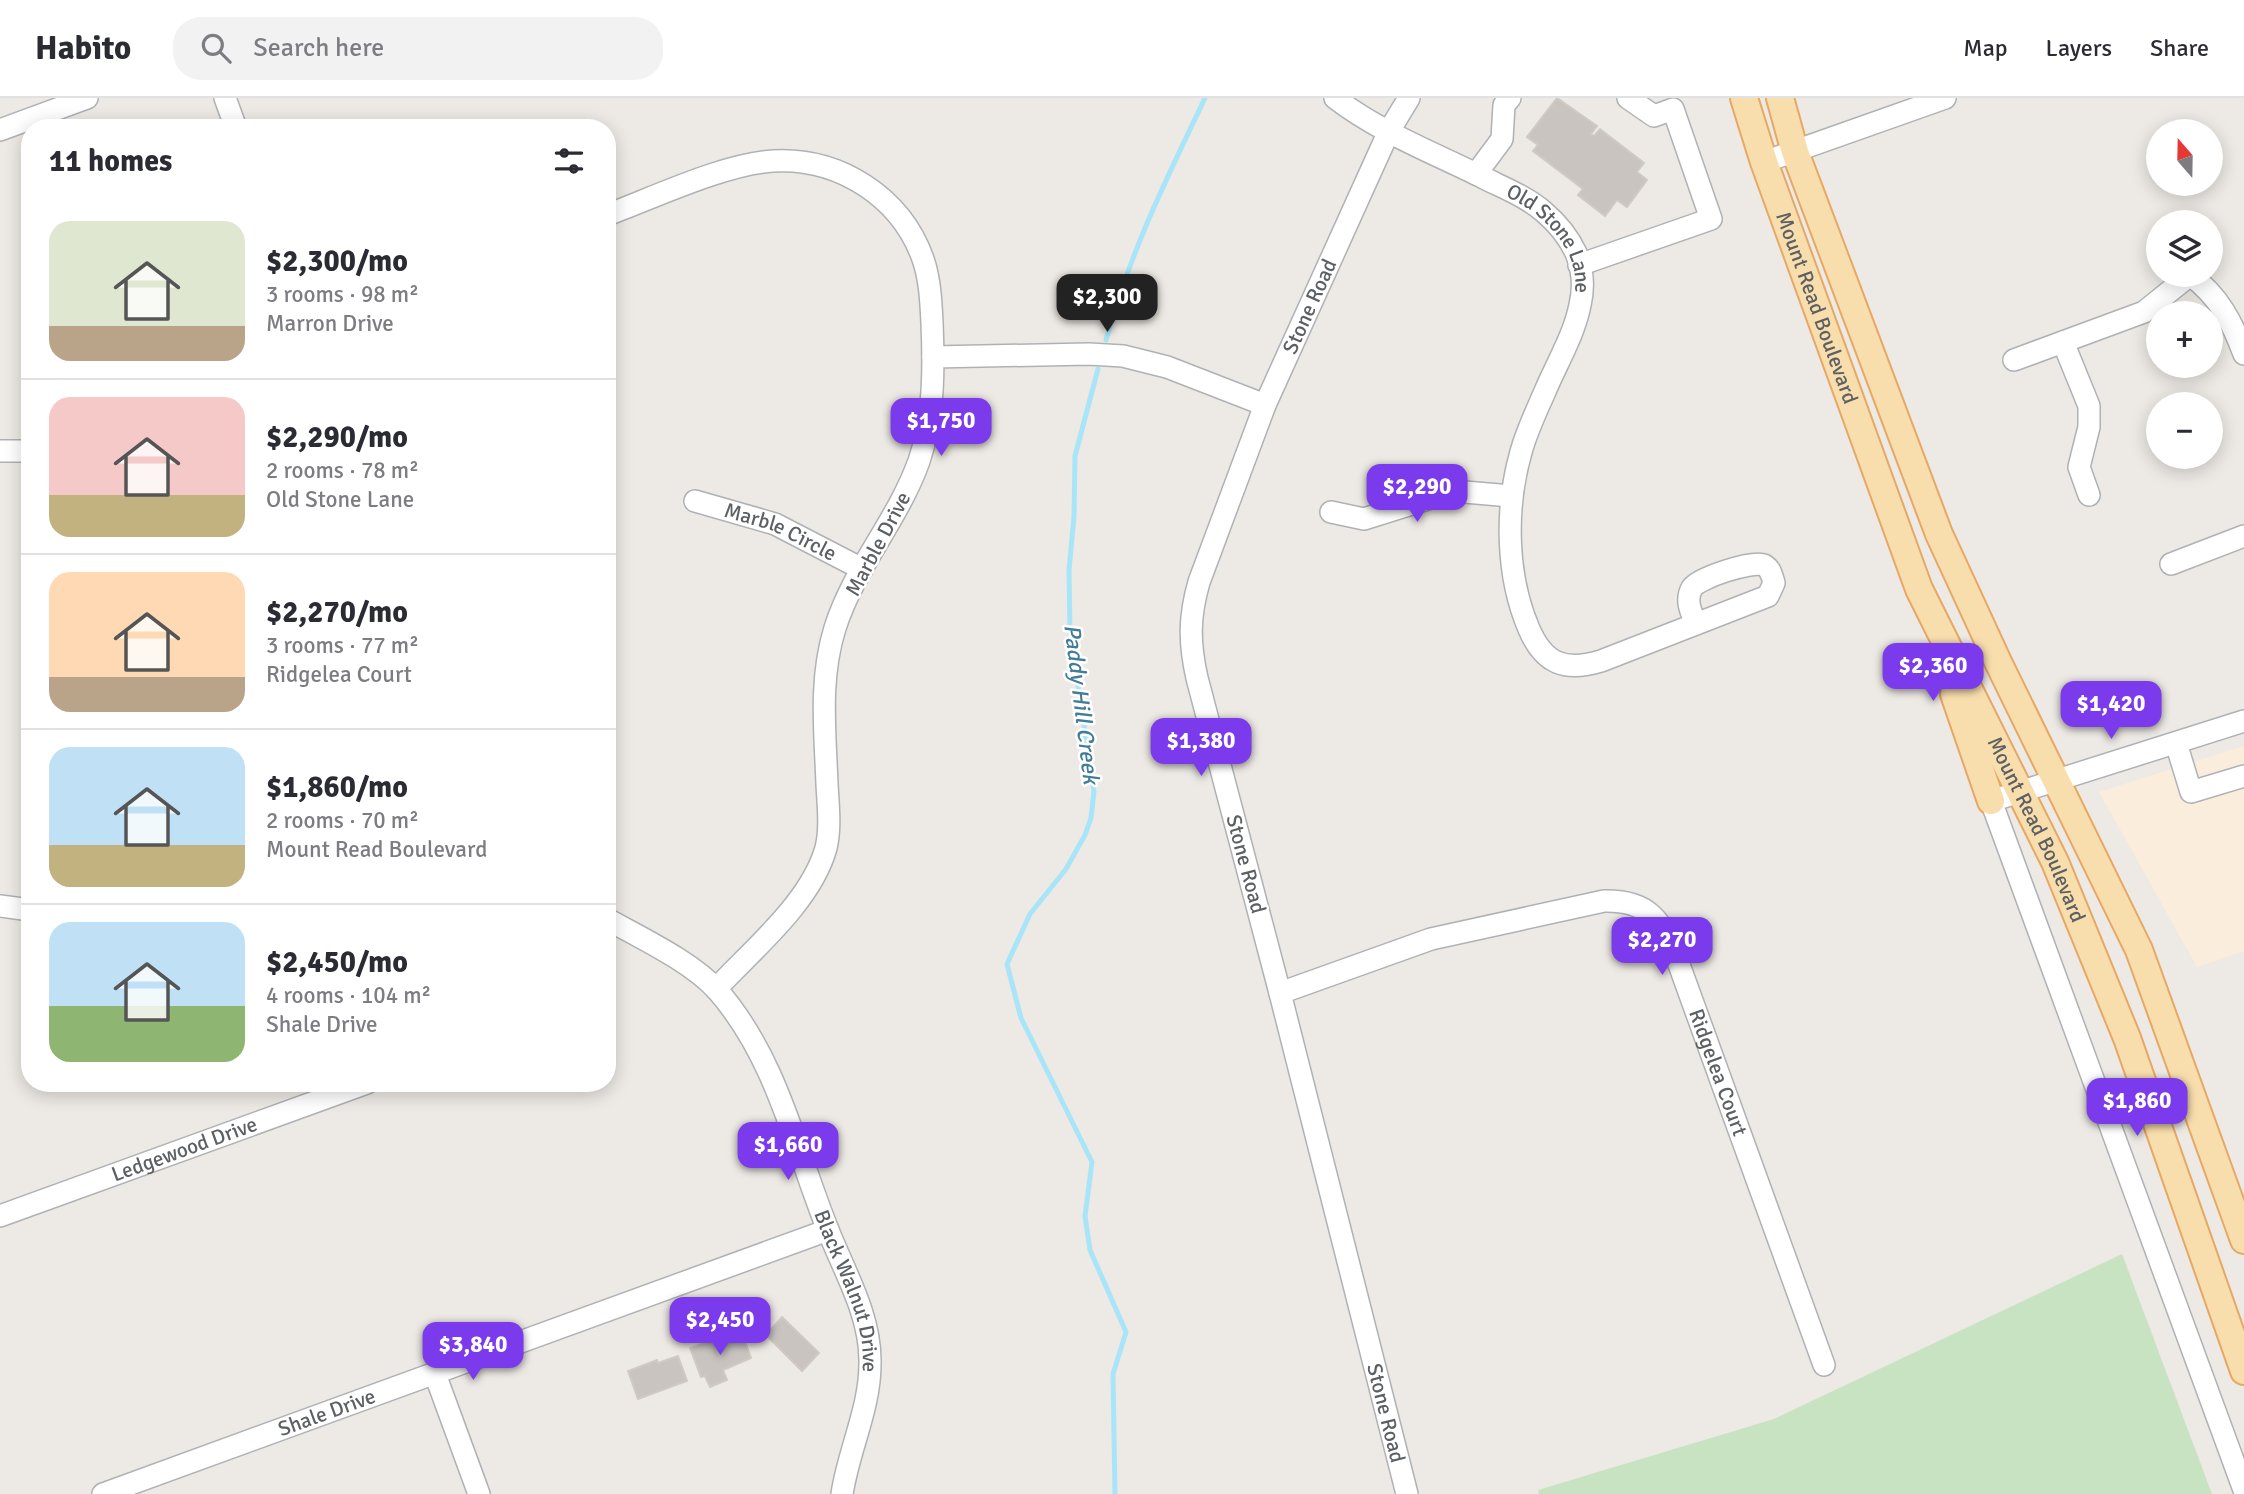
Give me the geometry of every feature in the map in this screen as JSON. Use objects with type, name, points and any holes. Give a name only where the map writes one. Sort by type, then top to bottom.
[{"type":"main road","name":"Mount Read Boulevard","points":[[1744,98],[1919,589],[2055,862],[2127,1038],[2244,1370]]},
{"type":"main road","name":"Mount Read Boulevard","points":[[1780,98],[1795,152],[1939,534],[1998,662],[2139,950],[2244,1240]]},
{"type":"main road","points":[[1919,589],[1991,802]]},
{"type":"street","points":[[30,119],[87,98]]},
{"type":"street","points":[[225,98],[233,119]]},
{"type":"street","name":"Old Stone Lane","points":[[1335,98],[1389,131],[1530,201],[1544,212],[1570,242],[1580,265],[1583,286],[1575,324],[1527,432],[1511,496],[1511,545],[1519,602],[1534,641],[1542,653],[1555,662],[1584,666],[1696,624]]},
{"type":"street","name":"Stone Road","points":[[1407,1494],[1197,678],[1190,640],[1193,604],[1199,582],[1265,405],[1389,131],[1409,98]]},
{"type":"street","points":[[1476,174],[1502,139],[1504,105],[1510,98]]},
{"type":"street","points":[[1580,265],[1711,219],[1673,109],[1654,116],[1628,98]]},
{"type":"street","points":[[1765,162],[1945,98]]},
{"type":"street","points":[[0,130],[21,122]]},
{"type":"street","name":"Marble Drive","points":[[616,212],[747,165],[773,161],[818,164],[873,191],[890,205],[915,242],[924,260],[929,283],[933,356],[929,420],[920,459],[889,526],[862,569],[836,625],[825,666],[823,697],[828,811],[826,846],[819,865],[794,907],[716,989]]},
{"type":"street","points":[[2014,360],[2144,312],[2175,287]]},
{"type":"street","points":[[2205,287],[2230,319],[2244,354]]},
{"type":"street","points":[[2063,342],[2089,406],[2089,427],[2079,467],[2089,495]]},
{"type":"street","points":[[933,356],[1123,356],[1167,367],[1265,405]]},
{"type":"street","points":[[0,451],[21,451]]},
{"type":"street","points":[[1331,512],[1364,519],[1453,491],[1511,496]]},
{"type":"street","name":"Marble Circle","points":[[695,501],[775,524],[862,569]]},
{"type":"street","points":[[2171,564],[2244,536]]},
{"type":"street","points":[[1991,802],[2244,721]]},
{"type":"street","points":[[2176,743],[2191,792],[2244,776]]},
{"type":"street","name":"Mount Read Boulevard","points":[[1991,802],[2244,1490]]},
{"type":"street","name":"Ridgelea Court","points":[[1280,993],[1431,939],[1604,901],[1628,902],[1647,910],[1659,922],[1677,959],[1824,1364]]},
{"type":"street","points":[[0,906],[21,908]]},
{"type":"street","name":"Black Walnut Drive","points":[[616,924],[659,948],[716,989],[743,1022],[764,1058],[858,1303],[870,1356],[866,1405],[842,1494]]},
{"type":"street","name":"Ledgewood Drive","points":[[0,1216],[342,1092]]},
{"type":"street","name":"Shale Drive","points":[[103,1494],[129,1490],[828,1230]]},
{"type":"street","points":[[435,1374],[479,1494]]},
{"type":"shaded area","points":[[2244,746],[2244,951],[2197,967],[2099,792]]},
{"type":"green space","points":[[2122,1254],[2212,1494],[1539,1494],[1538,1490],[1774,1419]]},
{"type":"building","points":[[1557,98],[1597,126],[1591,134],[1594,136],[1600,129],[1644,163],[1637,172],[1647,180],[1627,207],[1617,200],[1605,216],[1578,195],[1583,189],[1533,151],[1538,145],[1527,137]]},
{"type":"building","points":[[782,1317],[819,1353],[802,1371],[766,1335]]},
{"type":"building","points":[[742,1333],[751,1358],[723,1370],[727,1380],[710,1387],[705,1376],[701,1377],[690,1348],[726,1335],[727,1338]]},
{"type":"building","points":[[678,1356],[687,1381],[638,1399],[628,1371],[657,1360],[658,1363]]},
{"type":"waterway","name":"Paddy Hill Creek","points":[[1106,340],[1137,247],[1205,98]]},
{"type":"waterway","name":"Paddy Hill Creek","points":[[1098,369],[1075,456],[1074,517],[1069,570],[1070,633],[1094,791],[1091,818],[1066,869],[1030,914],[1007,964],[1021,1018],[1092,1162],[1085,1216],[1090,1250],[1126,1332],[1113,1374],[1115,1494]]}]
